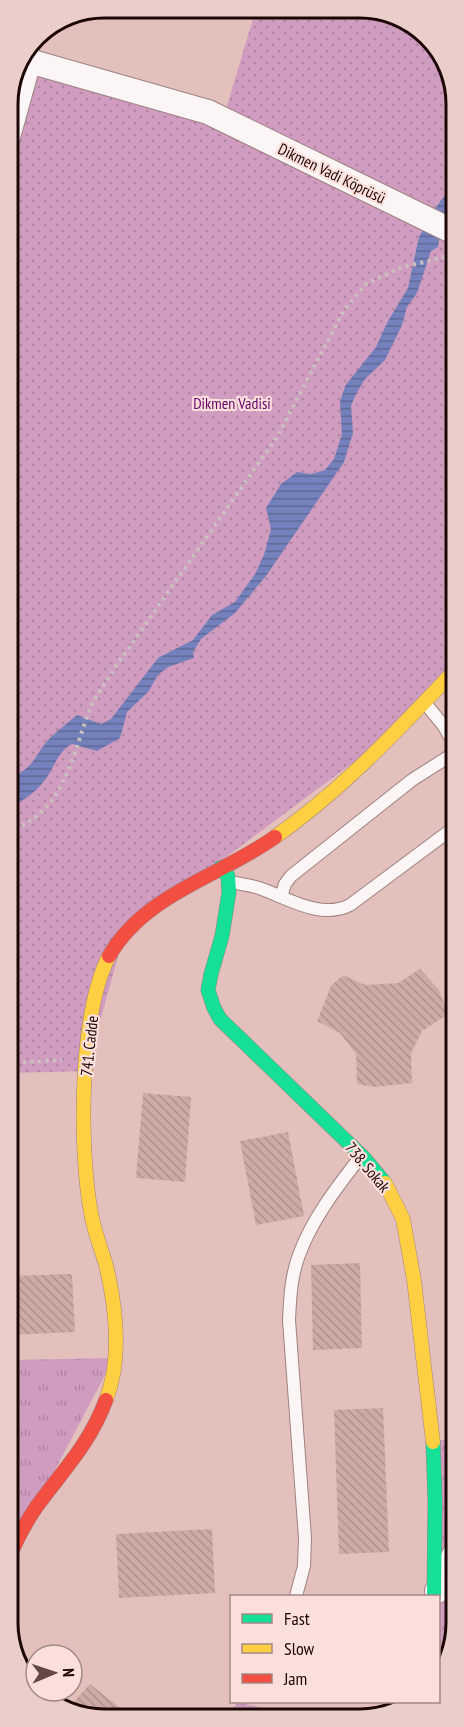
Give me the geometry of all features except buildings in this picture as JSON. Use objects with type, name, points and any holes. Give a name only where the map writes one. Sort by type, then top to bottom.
[{"type":"street","name":"Dikmen Vadi Köprüsü","points":[[30,61],[208,112],[446,228]]},
{"type":"street","points":[[18,101],[28,65]]},
{"type":"street","name":"741. Cadde","points":[[18,1537],[36,1507],[83,1450],[99,1419],[112,1383],[115,1313],[106,1266],[92,1217],[85,1172],[83,1120],[87,1058],[95,992],[102,970],[113,948],[125,932],[146,913],[168,896],[232,864],[261,846],[327,798],[405,724],[446,679]]},
{"type":"street","points":[[220,868],[230,881]]},
{"type":"street","name":"738. Sokak","points":[[230,881],[220,944],[207,982],[209,1000],[214,1011],[361,1155],[384,1181],[403,1219],[409,1249],[433,1440],[434,1595]]},
{"type":"street","points":[[434,1595],[446,1571]]},
{"type":"lane","points":[[424,702],[446,730]]},
{"type":"lane","points":[[281,897],[285,884],[291,876],[412,780],[446,758]]},
{"type":"lane","points":[[230,881],[319,909],[340,910],[350,905],[446,833]]},
{"type":"lane","points":[[296,1595],[304,1566],[305,1538],[289,1320],[291,1289],[299,1256],[324,1206],[361,1155]]},
{"type":"path","points":[[18,828],[37,817],[56,796],[77,750],[90,708],[114,669],[277,437],[343,312],[366,284],[400,268],[446,258]]},
{"type":"path","points":[[18,1062],[87,1058]]},
{"type":"green space","name":"Dikmen Vadisi","points":[[253,18],[360,18],[388,23],[403,29],[425,47],[435,61],[443,81],[446,104],[446,680],[405,724],[125,932],[86,1071],[18,1073],[18,101],[30,61],[223,119]]},
{"type":"green space","points":[[114,1358],[18,1540],[18,1360]]},
{"type":"green space","points":[[433,1440],[446,1440],[446,1629],[440,1654],[440,1595],[438,1595]]},
{"type":"green space","points":[[237,1703],[242,1703],[266,1709],[232,1709]]},
{"type":"water","points":[[446,194],[446,226],[440,234],[438,247],[431,251],[417,293],[407,307],[402,325],[385,360],[365,379],[356,394],[351,406],[353,433],[344,462],[266,576],[235,613],[201,639],[193,652],[194,658],[168,667],[158,675],[148,692],[127,712],[120,738],[97,751],[72,744],[61,753],[45,780],[36,790],[18,802],[18,773],[30,765],[54,734],[77,715],[101,724],[111,719],[158,658],[193,640],[212,615],[235,602],[255,574],[264,555],[271,529],[266,508],[281,484],[297,472],[311,474],[325,470],[334,459],[342,434],[340,402],[345,386],[376,347],[388,321],[408,288],[419,237]]},
{"type":"traffic: fast","points":[[220,868],[228,876],[229,892],[222,936],[208,990],[214,1008],[220,1019],[365,1159],[385,1183]]},
{"type":"traffic: fast","points":[[433,1442],[434,1595]]},
{"type":"traffic: slow","points":[[275,837],[347,779],[446,679]]},
{"type":"traffic: slow","points":[[106,1400],[116,1350],[115,1315],[106,1265],[91,1213],[87,1186],[84,1082],[92,1012],[99,981],[109,956]]},
{"type":"traffic: slow","points":[[385,1183],[403,1219],[414,1280],[433,1442]]},
{"type":"traffic: jam","points":[[109,956],[124,934],[163,901],[275,837]]},
{"type":"traffic: jam","points":[[18,1539],[37,1506],[84,1444],[106,1400]]}]
